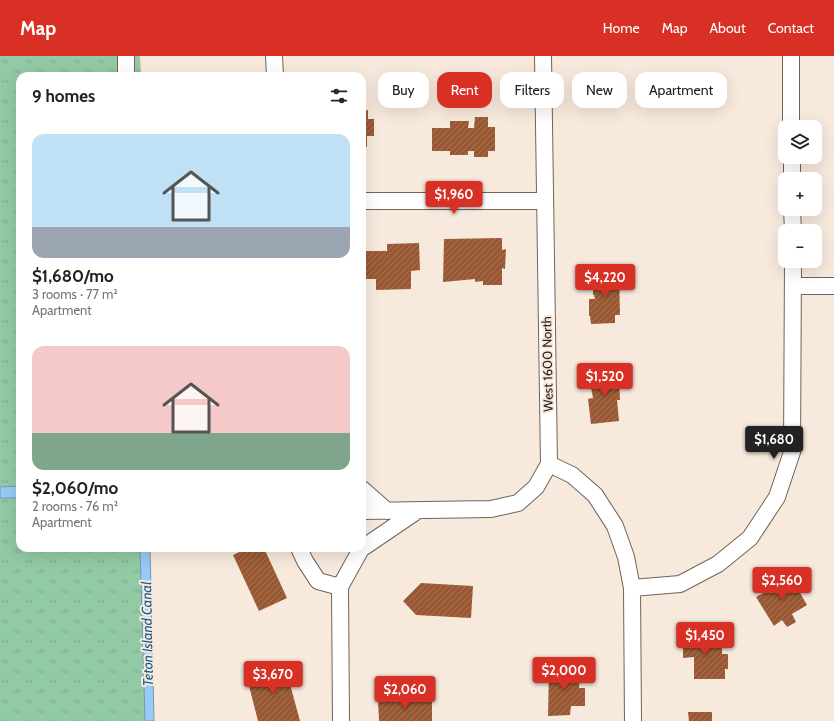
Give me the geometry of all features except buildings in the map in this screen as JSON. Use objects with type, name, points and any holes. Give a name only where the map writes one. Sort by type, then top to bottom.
[{"type":"street","points":[[126,56],[126,72]]},
{"type":"street","points":[[274,56],[275,72]]},
{"type":"street","name":"West 1600 North","points":[[366,511],[491,509],[518,503],[536,487],[548,464],[543,56]]},
{"type":"street","points":[[791,56],[792,120]]},
{"type":"street","points":[[366,202],[545,201]]},
{"type":"street","points":[[632,588],[680,584],[718,564],[750,538],[777,497],[792,452],[793,268]]},
{"type":"street","points":[[793,286],[834,286]]},
{"type":"street","points":[[548,464],[572,475],[595,495],[615,526],[626,557],[632,588],[633,721]]},
{"type":"street","points":[[366,493],[387,511]]},
{"type":"street","points":[[366,545],[417,511]]},
{"type":"street","points":[[301,552],[318,581],[340,587]]},
{"type":"street","points":[[341,721],[340,587],[358,552]]},
{"type":"green space","points":[[0,56],[140,56],[141,72],[16,72],[16,552],[150,552],[153,721],[0,721]]},
{"type":"water","points":[[16,486],[16,498],[0,498],[0,487]]},
{"type":"water","name":"Teton Island Canal","points":[[140,552],[150,552],[154,721],[145,721]]}]
